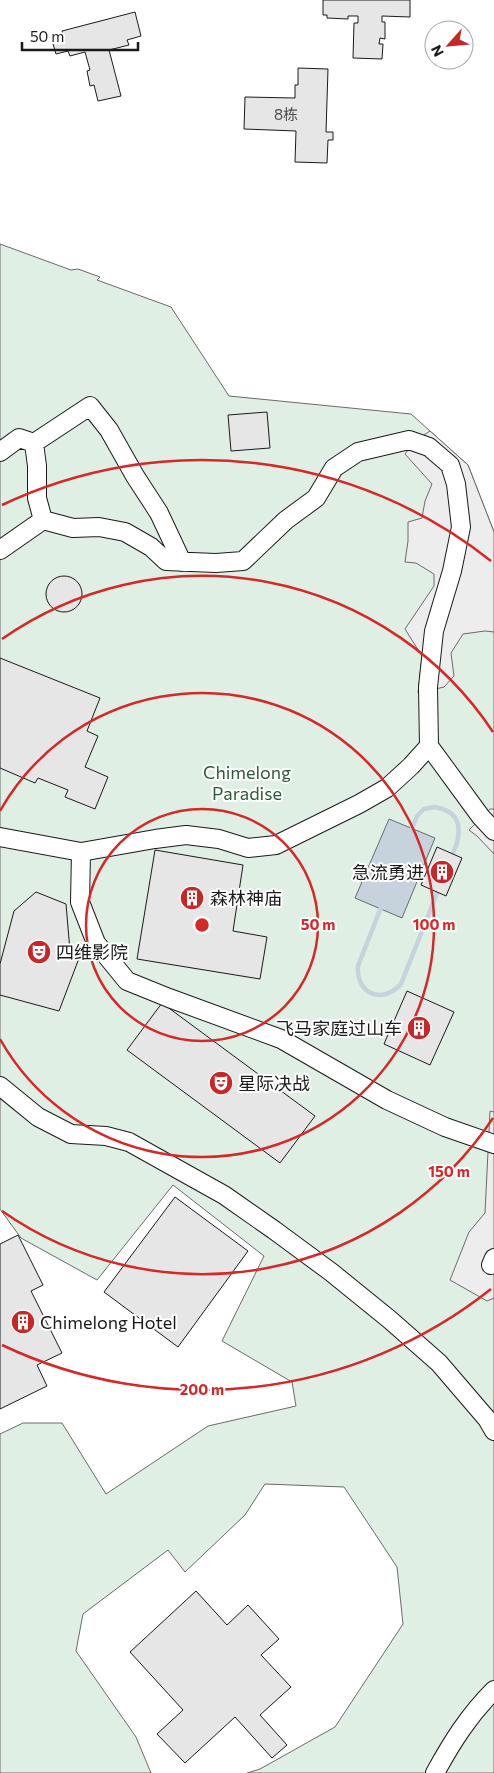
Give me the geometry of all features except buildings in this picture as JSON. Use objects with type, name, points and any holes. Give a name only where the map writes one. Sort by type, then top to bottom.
[{"type":"street","points":[[34,443],[90,406],[109,430],[135,476],[159,512],[182,562]]},
{"type":"street","points":[[0,452],[19,438],[34,443]]},
{"type":"street","points":[[0,550],[43,520],[73,528],[99,527],[125,532],[151,547],[166,561],[243,561],[286,520],[316,498],[334,468],[358,452],[409,440],[429,447],[450,465],[456,484],[461,526],[452,571],[434,631],[428,687],[429,746],[482,817],[494,830]]},
{"type":"street","points":[[34,443],[38,498],[43,520]]},
{"type":"street","points":[[0,837],[81,852],[186,835],[220,839],[248,848],[276,845],[387,788],[429,746]]},
{"type":"street","points":[[81,852],[80,902],[96,943],[127,981],[281,1039],[387,1100],[445,1127],[494,1144]]},
{"type":"street","points":[[0,1086],[38,1117],[71,1134],[106,1136],[129,1142],[224,1195],[331,1272],[389,1319],[439,1363],[487,1419],[494,1431]]},
{"type":"street","points":[[435,1773],[455,1736],[480,1704],[494,1690]]},
{"type":"green space","name":"Chimelong Paradise","points":[[0,244],[71,270],[78,269],[100,277],[97,280],[171,307],[229,396],[411,414],[468,465],[494,532],[494,1773],[247,1773],[260,1769],[335,1727],[403,1624],[397,1567],[344,1487],[265,1484],[245,1515],[185,1572],[168,1550],[83,1614],[76,1651],[136,1737],[151,1773],[0,1773],[0,1434],[23,1423],[62,1423],[106,1494],[208,1426],[296,1406],[292,1382],[222,1341],[264,1256],[173,1185],[97,1280],[21,1238],[0,1209]]},
{"type":"shaded area","points":[[430,431],[468,465],[494,532],[494,632],[485,631],[463,634],[451,653],[454,676],[444,687],[418,693],[422,656],[405,629],[434,586],[434,574],[416,563],[405,562],[408,522],[422,518],[425,501],[432,484],[405,454],[414,442]]},
{"type":"shaded area","points":[[490,809],[494,809],[494,854],[469,830]]},
{"type":"shaded area","points":[[389,819],[435,838],[402,918],[355,898]]},
{"type":"shaded area","points":[[490,1111],[494,1112],[494,1298],[487,1301],[450,1280],[469,1232],[485,1213]]},
{"type":"waterway","points":[[435,807],[448,811],[456,819],[459,829],[457,843],[401,984],[386,994],[372,993],[361,984],[358,976],[358,966],[417,816],[424,809],[435,807]]},
{"type":"place","name":"急流勇进","points":[[442,872]]},
{"type":"place","name":"森林神庙","points":[[192,898]]},
{"type":"place","name":"四维影院","points":[[39,952]]},
{"type":"place","name":"飞马家庭过山车","points":[[419,1028]]},
{"type":"place","name":"星际决战","points":[[221,1083]]},
{"type":"place","name":"Chimelong Hotel","points":[[23,1322]]}]
